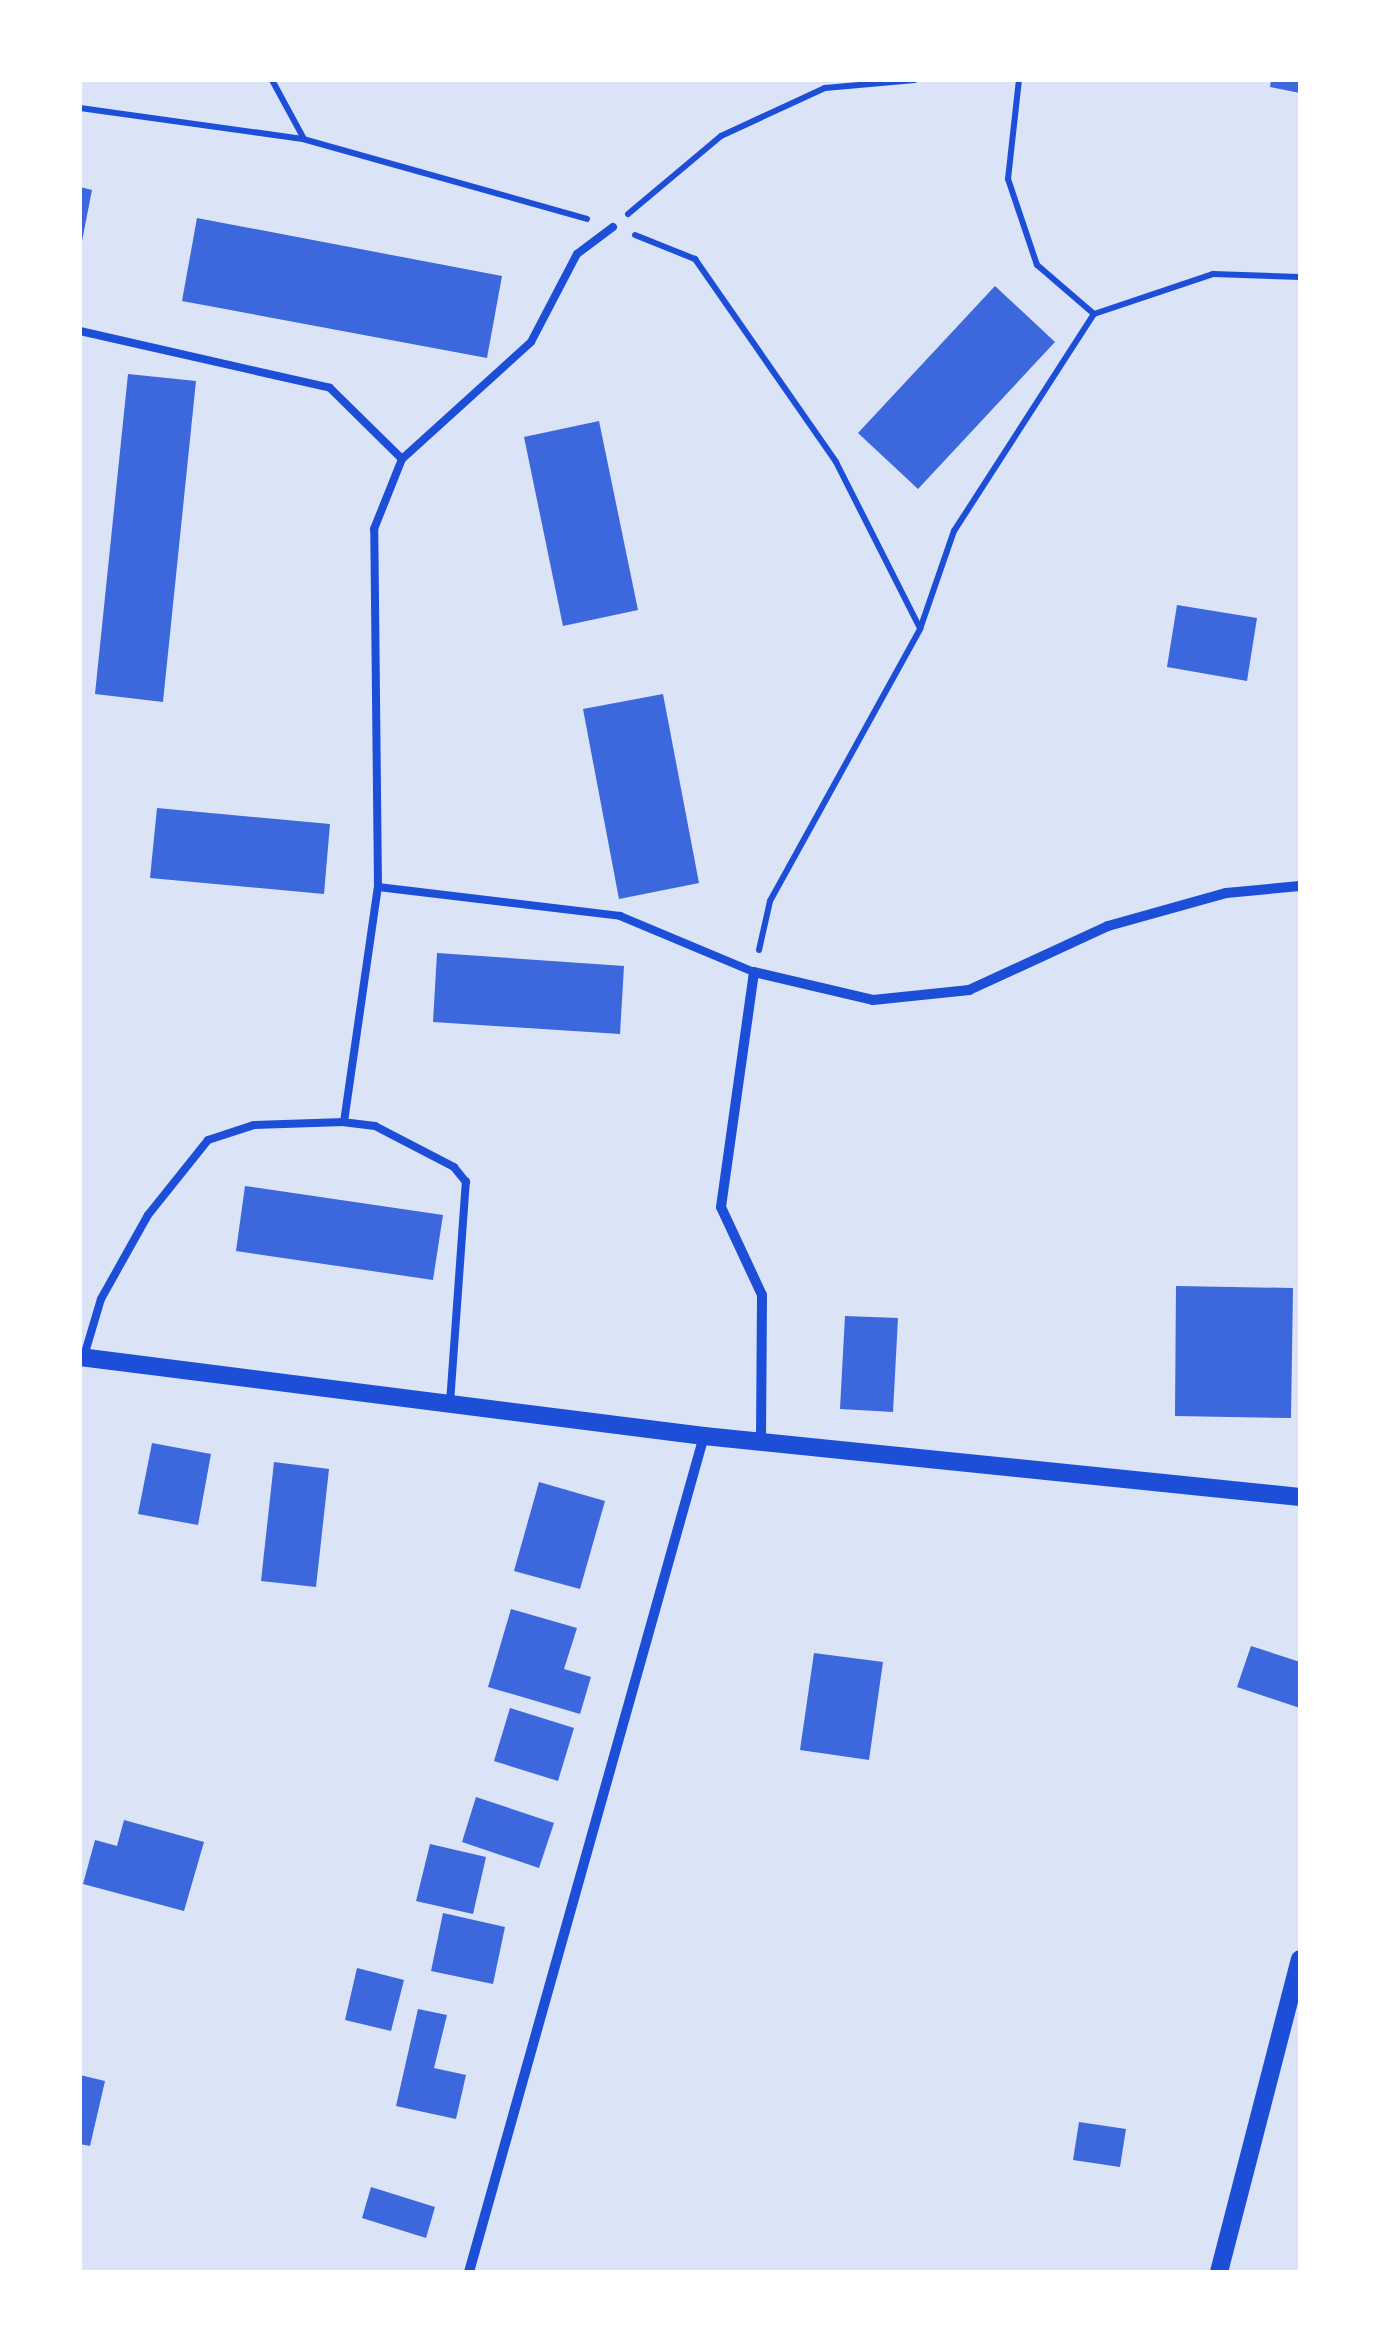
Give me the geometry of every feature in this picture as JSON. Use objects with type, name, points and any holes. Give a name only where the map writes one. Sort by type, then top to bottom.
[{"type":"street","points":[[761,1439],[762,1295],[722,1207],[754,972],[873,1000],[968,990],[1108,926],[1226,893],[1300,886]]},
{"type":"street","points":[[82,1357],[704,1436],[1300,1496]]},
{"type":"street","points":[[469,2272],[704,1436]]},
{"type":"street","points":[[1219,2272],[1300,1958]]},
{"type":"lane","points":[[344,1122],[378,887],[374,529],[402,459],[530,342],[576,254],[613,227]]},
{"type":"lane","points":[[80,331],[330,388],[402,459]]},
{"type":"lane","points":[[378,887],[620,916],[754,972]]},
{"type":"lane","points":[[82,1357],[101,1299],[148,1216],[208,1140],[254,1125],[344,1122],[374,1126],[454,1166],[466,1182],[450,1403]]},
{"type":"path","points":[[272,80],[303,138]]},
{"type":"path","points":[[613,227],[721,136],[825,88],[915,80]]},
{"type":"path","points":[[1019,80],[1008,180],[1037,265],[1094,314]]},
{"type":"path","points":[[80,108],[303,138],[613,227],[695,259],[836,462],[920,629]]},
{"type":"path","points":[[754,972],[770,901],[920,629],[954,530],[1094,314],[1213,274],[1300,277]]},
{"type":"shaded area","points":[[80,80],[1300,80],[1300,2272],[80,2272]]},
{"type":"building","points":[[1271,80],[1300,80],[1300,93],[1270,87]]},
{"type":"building","points":[[80,187],[92,190],[82,241],[80,241]]},
{"type":"building","points":[[197,218],[502,276],[487,358],[182,301]]},
{"type":"building","points":[[995,286],[1055,342],[918,489],[858,433]]},
{"type":"building","points":[[128,374],[196,381],[163,702],[95,694]]},
{"type":"building","points":[[599,421],[638,610],[563,626],[524,437]]},
{"type":"building","points":[[1177,605],[1257,618],[1247,681],[1167,667]]},
{"type":"building","points":[[663,694],[699,883],[619,899],[583,709]]},
{"type":"building","points":[[157,808],[330,824],[324,894],[150,878]]},
{"type":"building","points":[[437,953],[624,966],[620,1034],[433,1022]]},
{"type":"building","points":[[245,1186],[443,1215],[433,1280],[236,1251]]},
{"type":"building","points":[[1176,1286],[1293,1288],[1291,1418],[1175,1416]]},
{"type":"building","points":[[845,1316],[898,1318],[893,1412],[840,1409]]},
{"type":"building","points":[[152,1443],[211,1454],[198,1525],[138,1514]]},
{"type":"building","points":[[274,1462],[329,1469],[316,1587],[261,1581]]},
{"type":"building","points":[[539,1482],[605,1501],[580,1589],[514,1571]]},
{"type":"building","points":[[511,1609],[577,1628],[564,1669],[591,1677],[580,1714],[488,1687]]},
{"type":"building","points":[[1251,1646],[1300,1662],[1300,1708],[1237,1687]]},
{"type":"building","points":[[814,1653],[883,1662],[869,1760],[800,1750]]},
{"type":"building","points":[[510,1708],[574,1728],[558,1781],[494,1761]]},
{"type":"building","points":[[476,1797],[554,1823],[539,1868],[462,1842]]},
{"type":"building","points":[[124,1820],[204,1842],[184,1911],[83,1884],[95,1840],[117,1846]]},
{"type":"building","points":[[430,1844],[486,1857],[473,1914],[416,1901]]},
{"type":"building","points":[[443,1913],[505,1927],[493,1984],[431,1971]]},
{"type":"building","points":[[357,1968],[404,1980],[391,2031],[345,2020]]},
{"type":"building","points":[[418,2009],[447,2015],[434,2068],[466,2075],[456,2119],[396,2106]]},
{"type":"building","points":[[80,2075],[105,2081],[90,2146],[80,2144]]},
{"type":"building","points":[[1079,2122],[1126,2129],[1120,2167],[1073,2160]]},
{"type":"building","points":[[371,2187],[435,2207],[426,2238],[362,2218]]}]
